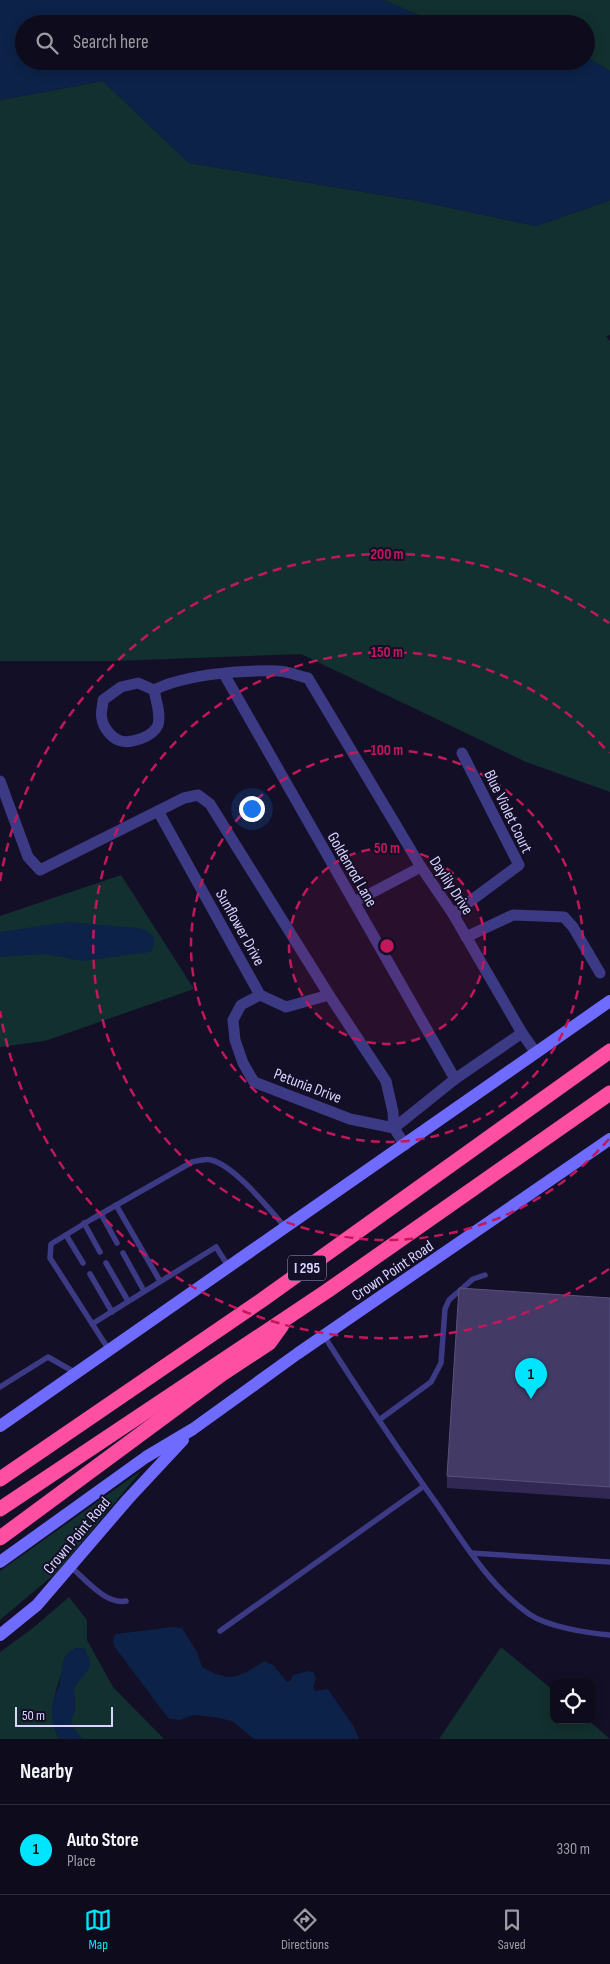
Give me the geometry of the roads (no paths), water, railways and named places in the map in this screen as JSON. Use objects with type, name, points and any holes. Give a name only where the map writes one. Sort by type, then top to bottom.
[{"type":"highway","name":"I 295","points":[[0,1479],[262,1300],[610,1050]]},
{"type":"highway","name":"I 295","points":[[0,1510],[289,1316],[610,1093]]},
{"type":"highway","points":[[0,1538],[222,1374],[269,1343],[289,1316]]},
{"type":"main road","points":[[0,1426],[610,1001]]},
{"type":"main road","name":"Crown Point Road","points":[[0,1562],[146,1458],[193,1429],[324,1336],[610,1139]]},
{"type":"main road","name":"Crown Point Road","points":[[0,1635],[38,1604],[128,1499],[193,1429]]},
{"type":"street","name":"Daylily Drive","points":[[154,690],[169,683],[194,677],[224,674],[280,671],[308,678],[421,867],[453,914],[522,1033],[536,1053]]},
{"type":"street","name":"Goldenrod Lane","points":[[224,674],[455,1079]]},
{"type":"street","points":[[138,683],[154,690],[158,708],[158,724],[152,734],[136,740],[118,741],[108,733],[101,719],[103,700],[121,687],[138,683]]},
{"type":"street","name":"Blue Violet Court","points":[[453,914],[519,865],[462,753]]},
{"type":"street","points":[[0,781],[28,856],[40,870],[184,798],[198,796],[210,804],[329,995],[386,1081],[393,1112],[394,1128],[405,1145]]},
{"type":"street","name":"Sunflower Drive","points":[[158,811],[260,995]]},
{"type":"street","points":[[354,902],[421,867]]},
{"type":"street","points":[[466,937],[512,915],[564,917],[600,973]]},
{"type":"street","points":[[260,995],[286,1007],[329,995]]},
{"type":"street","name":"Petunia Drive","points":[[260,995],[241,1005],[233,1020],[235,1040],[242,1063],[254,1082],[350,1119],[394,1128]]},
{"type":"street","points":[[394,1128],[455,1079],[522,1033]]},
{"type":"lane","points":[[109,1350],[50,1258],[51,1244],[84,1223],[192,1162],[210,1159],[230,1170],[262,1200],[286,1228]]},
{"type":"lane","points":[[116,1205],[160,1281]]},
{"type":"lane","points":[[101,1214],[117,1243]]},
{"type":"lane","points":[[84,1223],[100,1252]]},
{"type":"lane","points":[[66,1234],[83,1263]]},
{"type":"lane","points":[[92,1324],[216,1247],[229,1267]]},
{"type":"lane","points":[[123,1254],[144,1291]]},
{"type":"lane","points":[[106,1263],[128,1301]]},
{"type":"lane","points":[[90,1274],[112,1312]]},
{"type":"lane","points":[[379,1420],[431,1382],[441,1363],[444,1309],[449,1300],[473,1279],[485,1275]]},
{"type":"lane","points":[[324,1336],[424,1486],[471,1553],[503,1592],[531,1615],[564,1628],[610,1635]]},
{"type":"lane","points":[[0,1387],[48,1357],[76,1373]]},
{"type":"lane","points":[[220,1631],[424,1486]]},
{"type":"lane","points":[[471,1553],[610,1562]]},
{"type":"lane","points":[[71,1567],[103,1594],[119,1602],[126,1601]]},
{"type":"water","points":[[0,0],[383,0],[419,15],[15,15],[15,70],[595,70],[595,62],[610,71],[610,200],[536,226],[419,201],[189,163],[103,81],[0,100]]},
{"type":"water","points":[[67,922],[146,930],[154,937],[153,949],[150,952],[82,961],[46,954],[0,957],[0,932]]},
{"type":"water","points":[[173,1627],[182,1628],[197,1652],[202,1667],[221,1675],[235,1676],[265,1661],[274,1666],[287,1682],[290,1681],[293,1675],[308,1671],[313,1672],[316,1678],[313,1688],[316,1691],[328,1689],[354,1727],[359,1739],[254,1739],[232,1721],[193,1715],[180,1720],[170,1719],[114,1646],[113,1638],[116,1634]]},
{"type":"water","points":[[73,1649],[85,1649],[90,1660],[90,1667],[74,1688],[75,1711],[71,1721],[74,1729],[82,1739],[60,1739],[53,1720],[53,1701],[65,1656]]},
{"type":"place","name":"Auto Store","points":[[531,1399]]}]
